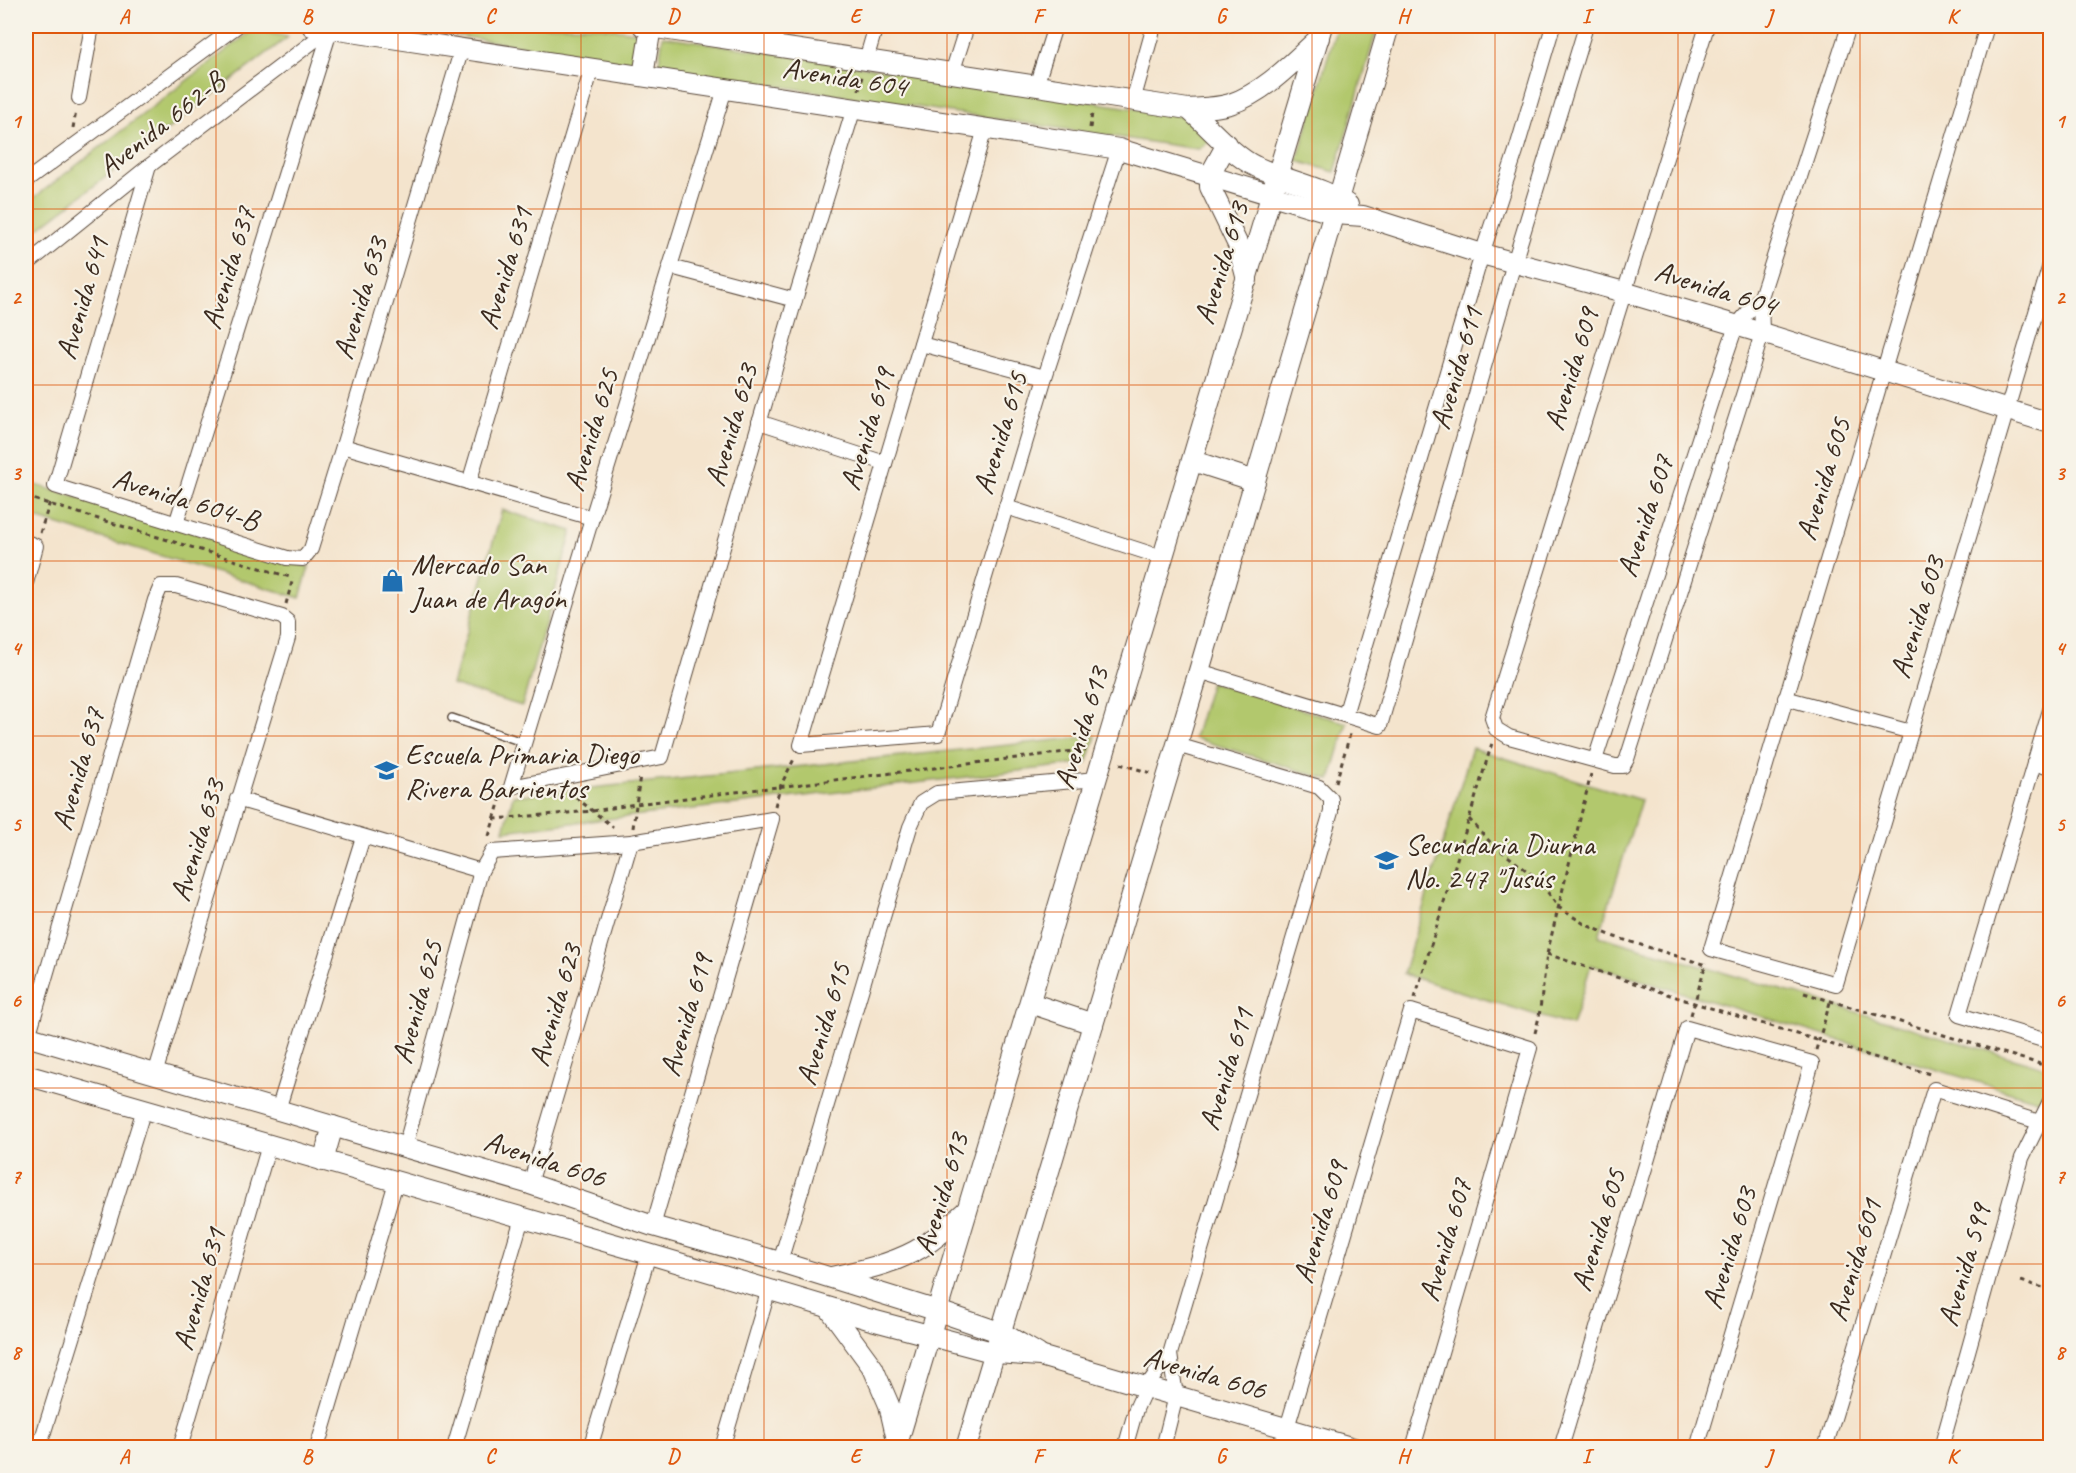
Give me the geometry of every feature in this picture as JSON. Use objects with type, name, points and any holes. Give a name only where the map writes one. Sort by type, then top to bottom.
[{"type":"street","points":[[79,98],[92,26]]},
{"type":"street","points":[[26,181],[237,26]]},
{"type":"street","points":[[643,76],[647,26]]},
{"type":"street","name":"Avenida 604","points":[[647,26],[690,29],[772,46],[1188,109],[1245,160],[1337,206],[1363,216],[1482,254],[1624,292],[1762,333],[2050,423]]},
{"type":"street","points":[[772,46],[778,26]]},
{"type":"street","points":[[866,60],[876,26]]},
{"type":"street","points":[[952,73],[967,26]]},
{"type":"street","points":[[1036,86],[1055,26]]},
{"type":"street","points":[[1133,101],[1154,26]]},
{"type":"street","points":[[966,1448],[1177,745],[1389,26]]},
{"type":"street","name":"Avenida 611","points":[[1553,26],[1482,254],[1350,717],[1380,726],[1514,263],[1586,26]]},
{"type":"street","name":"Avenida 609","points":[[1496,729],[1492,718],[1707,26]]},
{"type":"street","name":"Avenida 607","points":[[1761,297],[1736,326],[1595,760],[1623,766],[1627,759],[1762,333],[1761,297],[1849,26]]},
{"type":"street","name":"Avenida 605","points":[[1710,949],[1987,26]]},
{"type":"street","name":"Avenida 604","points":[[321,27],[1119,149],[1273,195],[1337,206]]},
{"type":"street","name":"Avenida 662-B","points":[[26,265],[321,27]]},
{"type":"street","name":"Avenida 637","points":[[176,524],[321,27]]},
{"type":"street","points":[[1188,109],[1228,105],[1252,94],[1290,64],[1321,32]]},
{"type":"street","name":"Avenida 613","points":[[897,1445],[1321,32]]},
{"type":"street","name":"Avenida 633","points":[[301,559],[310,549],[344,446],[462,48]]},
{"type":"street","name":"Avenida 631","points":[[469,483],[592,68]]},
{"type":"street","name":"Avenida 625","points":[[511,787],[725,89]]},
{"type":"street","name":"Avenida 623","points":[[642,761],[662,757],[795,300],[854,108]]},
{"type":"street","name":"Avenida 619","points":[[801,745],[985,129]]},
{"type":"street","points":[[1227,144],[1210,175],[1210,188],[1238,245],[1247,281]]},
{"type":"street","name":"Avenida 615","points":[[801,745],[938,734],[1045,377],[1119,149]]},
{"type":"street","name":"Avenida 641","points":[[55,486],[149,166]]},
{"type":"street","name":"Avenida 603","points":[[1836,984],[2050,265]]},
{"type":"street","points":[[670,267],[795,300]]},
{"type":"street","points":[[921,344],[1045,377]]},
{"type":"street","points":[[759,422],[885,462]]},
{"type":"street","points":[[344,446],[592,518]]},
{"type":"street","points":[[1193,460],[1255,481]]},
{"type":"street","name":"Avenida 604-B","points":[[55,486],[287,558],[301,559]]},
{"type":"street","points":[[1006,507],[1164,558]]},
{"type":"street","points":[[26,583],[31,544]]},
{"type":"street","name":"Avenida 637","points":[[27,1037],[161,586],[176,586],[285,620]]},
{"type":"street","name":"Avenida 633","points":[[155,1074],[237,799],[288,638],[285,620]]},
{"type":"street","points":[[1199,670],[1350,717]]},
{"type":"street","points":[[1785,698],[1911,732]]},
{"type":"street","points":[[2050,710],[1959,1015],[2050,1042]]},
{"type":"street","points":[[1496,729],[1509,737],[1595,760]]},
{"type":"street","points":[[1177,745],[1319,787],[1331,799]]},
{"type":"street","points":[[511,787],[642,761]]},
{"type":"street","points":[[2034,763],[2050,768]]},
{"type":"street","name":"Avenida 615","points":[[780,1262],[910,827],[921,803],[937,793],[1097,779]]},
{"type":"street","points":[[237,799],[481,872],[492,852],[631,842],[772,819]]},
{"type":"street","name":"Avenida 611","points":[[1125,1448],[1136,1409],[1146,1387],[1170,1354],[1327,823],[1331,799]]},
{"type":"street","name":"Avenida 619","points":[[653,1226],[772,819]]},
{"type":"street","points":[[278,1110],[363,837]]},
{"type":"street","name":"Avenida 623","points":[[530,1184],[631,842]]},
{"type":"street","name":"Avenida 625","points":[[405,1147],[481,872]]},
{"type":"street","points":[[1710,949],[1836,984]]},
{"type":"street","points":[[1030,1003],[1094,1024]]},
{"type":"street","points":[[1411,1011],[1530,1048]]},
{"type":"street","name":"Avenida 609","points":[[1281,1448],[1411,1011]]},
{"type":"street","points":[[1687,1028],[1812,1063]]},
{"type":"street","name":"Avenida 605","points":[[1561,1448],[1687,1028]]},
{"type":"street","name":"Avenida 606","points":[[27,1037],[530,1184],[653,1226],[938,1311],[1002,1333],[1040,1356]]},
{"type":"street","name":"Avenida 607","points":[[1413,1448],[1530,1048]]},
{"type":"street","name":"Avenida 603","points":[[1697,1448],[1812,1063]]},
{"type":"street","name":"Avenida 606","points":[[26,1075],[649,1254],[851,1315],[996,1353],[1040,1356],[1354,1448]]},
{"type":"street","points":[[1937,1083],[2039,1122]]},
{"type":"street","name":"Avenida 601","points":[[1824,1448],[1937,1083]]},
{"type":"street","name":"Avenida 599","points":[[1941,1448],[2022,1158],[2050,1101]]},
{"type":"street","points":[[39,1448],[144,1109]]},
{"type":"street","points":[[323,1161],[333,1126]]},
{"type":"street","name":"Avenida 631","points":[[180,1448],[269,1145]]},
{"type":"street","points":[[316,1448],[396,1182]]},
{"type":"street","points":[[828,1278],[891,1262],[915,1251],[942,1233],[968,1209]]},
{"type":"street","points":[[454,1448],[522,1218]]},
{"type":"street","points":[[590,1448],[649,1254]]},
{"type":"street","points":[[851,1315],[858,1287]]},
{"type":"street","points":[[722,1448],[769,1289]]},
{"type":"street","points":[[829,1308],[873,1368],[889,1405],[897,1445]]},
{"type":"street","name":"Avenida 611","points":[[1163,1448],[1176,1396],[1170,1354]]},
{"type":"lane","points":[[452,718],[525,743]]},
{"type":"path","points":[[854,108],[866,60]]},
{"type":"path","points":[[1088,144],[1095,95]]},
{"type":"path","points":[[69,150],[79,98]]},
{"type":"path","points":[[31,544],[55,486]]},
{"type":"path","points":[[26,497],[292,578]]},
{"type":"path","points":[[285,620],[292,578],[301,559]]},
{"type":"path","points":[[1331,799],[1350,717]]},
{"type":"path","points":[[1411,1011],[1496,729]]},
{"type":"path","points":[[772,819],[780,787],[801,745]]},
{"type":"path","points":[[494,819],[593,811],[1083,750],[1103,759],[1167,778]]},
{"type":"path","points":[[1530,1048],[1539,1017],[1547,954],[1595,760]]},
{"type":"path","points":[[631,842],[642,761]]},
{"type":"path","points":[[554,779],[631,842]]},
{"type":"path","points":[[492,852],[488,841],[494,819],[501,797],[511,787]]},
{"type":"path","points":[[1687,1028],[1710,949]]},
{"type":"path","points":[[1547,954],[1694,1003],[1819,1039],[1937,1083]]},
{"type":"path","points":[[1812,1063],[1836,984]]},
{"type":"path","points":[[2021,1281],[2050,1290]]},
{"type":"green space","points":[[399,26],[593,26],[642,33],[637,65]]},
{"type":"green space","points":[[1337,26],[1378,26],[1335,172],[1297,161]]},
{"type":"green space","points":[[254,29],[288,37],[26,238],[26,204]]},
{"type":"green space","points":[[663,36],[1190,117],[1211,140],[1199,149],[1190,148],[658,68]]},
{"type":"green space","points":[[26,482],[309,567],[300,598],[26,515]]},
{"type":"green space","points":[[502,510],[572,531],[522,706],[452,685]]},
{"type":"green space","points":[[1211,682],[1347,723],[1330,780],[1194,738]]},
{"type":"green space","points":[[1096,736],[1087,763],[504,831],[513,796]]},
{"type":"green space","points":[[1472,748],[1641,800],[1599,936],[2050,1069],[2044,1102],[1591,965],[1572,1026],[1403,974]]},
{"type":"place","name":"Mercado San Juan de Aragón","points":[[393,581]]},
{"type":"place","name":"Escuela Primaria Diego Rivera Barrientos","points":[[387,771]]},
{"type":"place","name":"Secundaria Diurna No. 247 \"Jusús","points":[[1387,861]]}]
